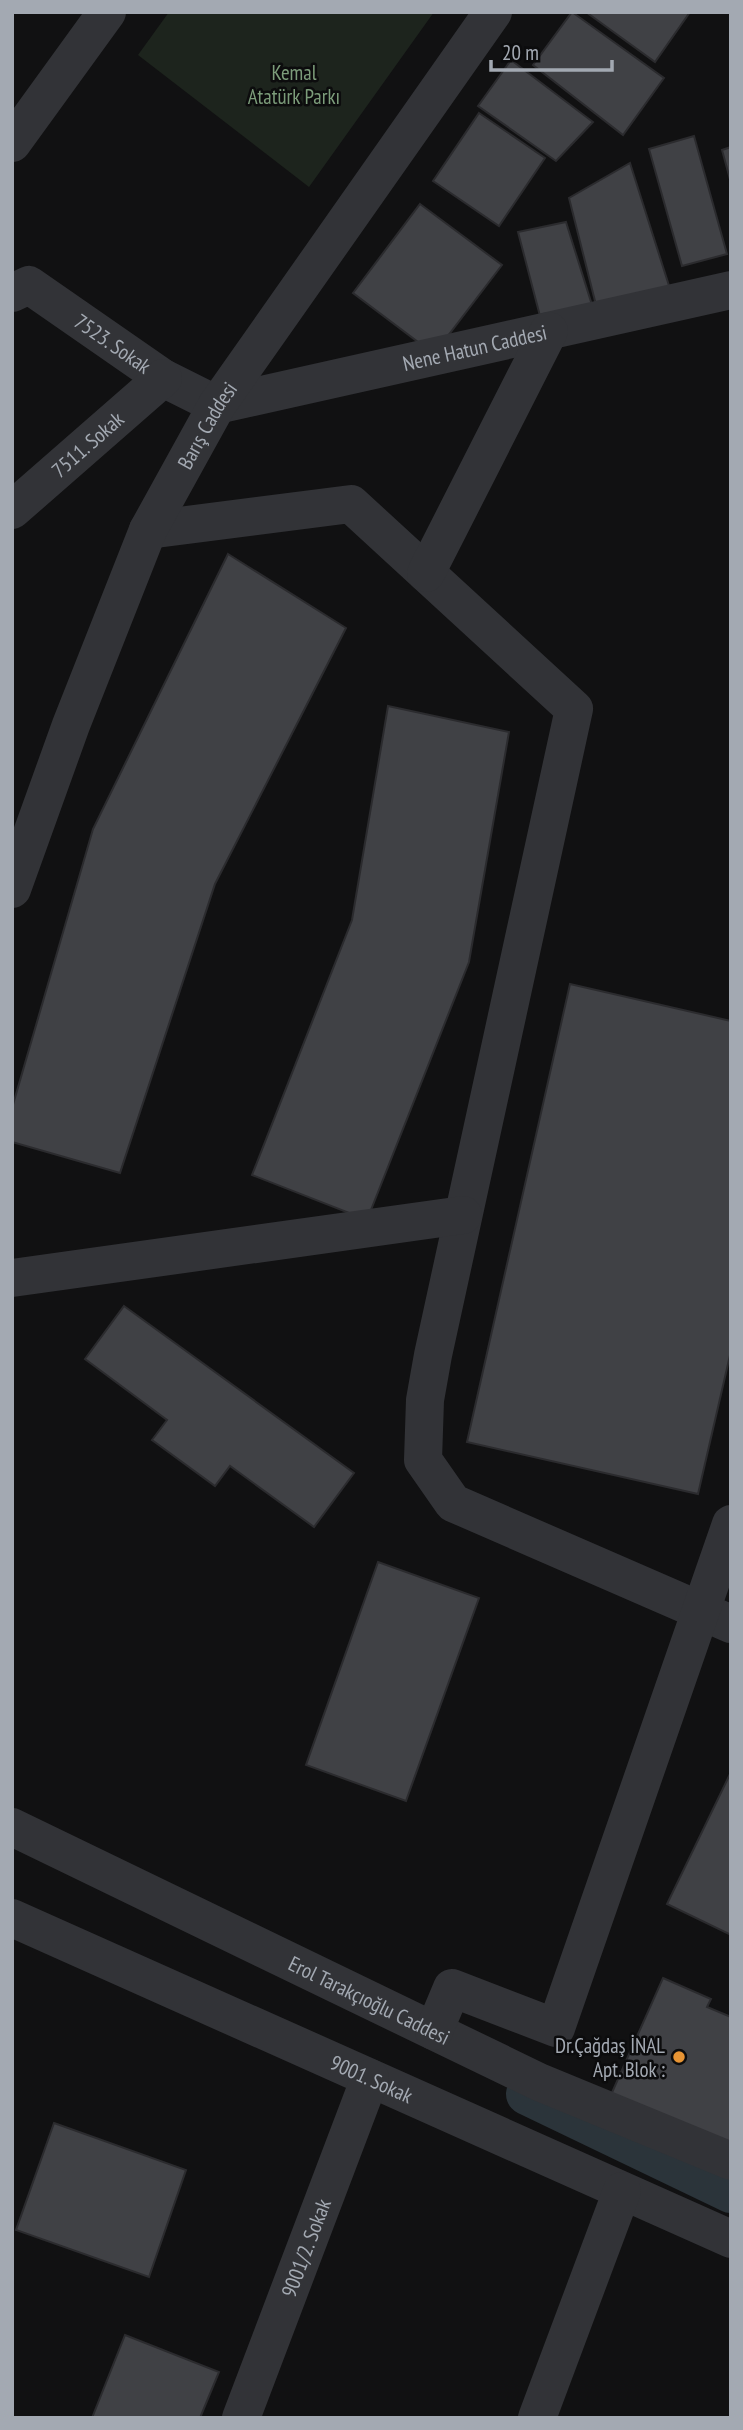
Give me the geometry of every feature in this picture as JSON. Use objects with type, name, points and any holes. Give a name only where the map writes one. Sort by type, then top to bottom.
[{"type":"street","points":[[12,143],[107,12]]},
{"type":"street","name":"Barış Caddesi","points":[[12,889],[71,725],[148,530],[218,405],[493,12]]},
{"type":"street","name":"7523. Sokak","points":[[12,293],[29,285],[163,377],[218,405]]},
{"type":"street","name":"Nene Hatun Caddesi","points":[[218,405],[731,290]]},
{"type":"street","points":[[426,573],[549,331]]},
{"type":"street","name":"7511. Sokak","points":[[12,510],[163,377]]},
{"type":"street","points":[[148,530],[351,504],[574,709],[425,1400],[423,1460],[453,1503],[716,1617]]},
{"type":"street","points":[[12,1278],[463,1215]]},
{"type":"street","points":[[434,2031],[452,1988],[556,2028],[716,1617],[731,1524]]},
{"type":"street","name":"Erol Tarakçıoğlu Caddesi","points":[[12,1827],[539,2082],[731,2161]]},
{"type":"street","name":"9001. Sokak","points":[[12,1918],[731,2239]]},
{"type":"street","name":"9001/2. Sokak","points":[[241,2418],[370,2078]]},
{"type":"street","points":[[537,2418],[622,2191]]},
{"type":"green space","name":"Kemal Atatürk Parkı","points":[[169,12],[434,12],[309,187],[138,55]]},
{"type":"building","points":[[572,12],[664,78],[623,135],[533,65]]},
{"type":"building","points":[[586,12],[690,12],[655,62]]},
{"type":"building","points":[[511,60],[593,122],[556,161],[478,106]]},
{"type":"building","points":[[479,113],[545,158],[499,226],[433,181]]},
{"type":"building","points":[[694,136],[727,254],[682,266],[649,149]]},
{"type":"building","points":[[731,147],[731,183],[722,150]]},
{"type":"building","points":[[630,163],[671,292],[597,309],[569,198]]},
{"type":"building","points":[[420,204],[502,265],[434,354],[353,293]]},
{"type":"building","points":[[566,222],[592,305],[540,316],[518,232]]},
{"type":"building","points":[[228,554],[346,628],[215,884],[120,1173],[12,1142],[12,1108],[93,829]]},
{"type":"building","points":[[388,706],[509,732],[469,962],[367,1220],[252,1175],[352,920]]},
{"type":"building","points":[[570,984],[731,1021],[731,1351],[698,1494],[467,1442]]},
{"type":"building","points":[[124,1306],[354,1473],[314,1527],[230,1466],[215,1486],[152,1440],[167,1420],[85,1359]]},
{"type":"building","points":[[378,1562],[479,1598],[406,1801],[306,1765]]},
{"type":"building","points":[[731,1772],[731,1935],[667,1904]]},
{"type":"building","name":"Dr.Çağdaş İNAL Apt. Blok :","points":[[663,1978],[711,1999],[707,2007],[731,2017],[731,2151],[610,2097]]},
{"type":"building","points":[[54,2123],[186,2170],[149,2277],[16,2230]]},
{"type":"building","points":[[125,2335],[219,2372],[200,2418],[92,2418]]},
{"type":"waterway","points":[[527,2094],[731,2192]]},
{"type":"place","name":"Dr.Çağdaş İNAL Apt. Blok :","points":[[679,2057]]}]
